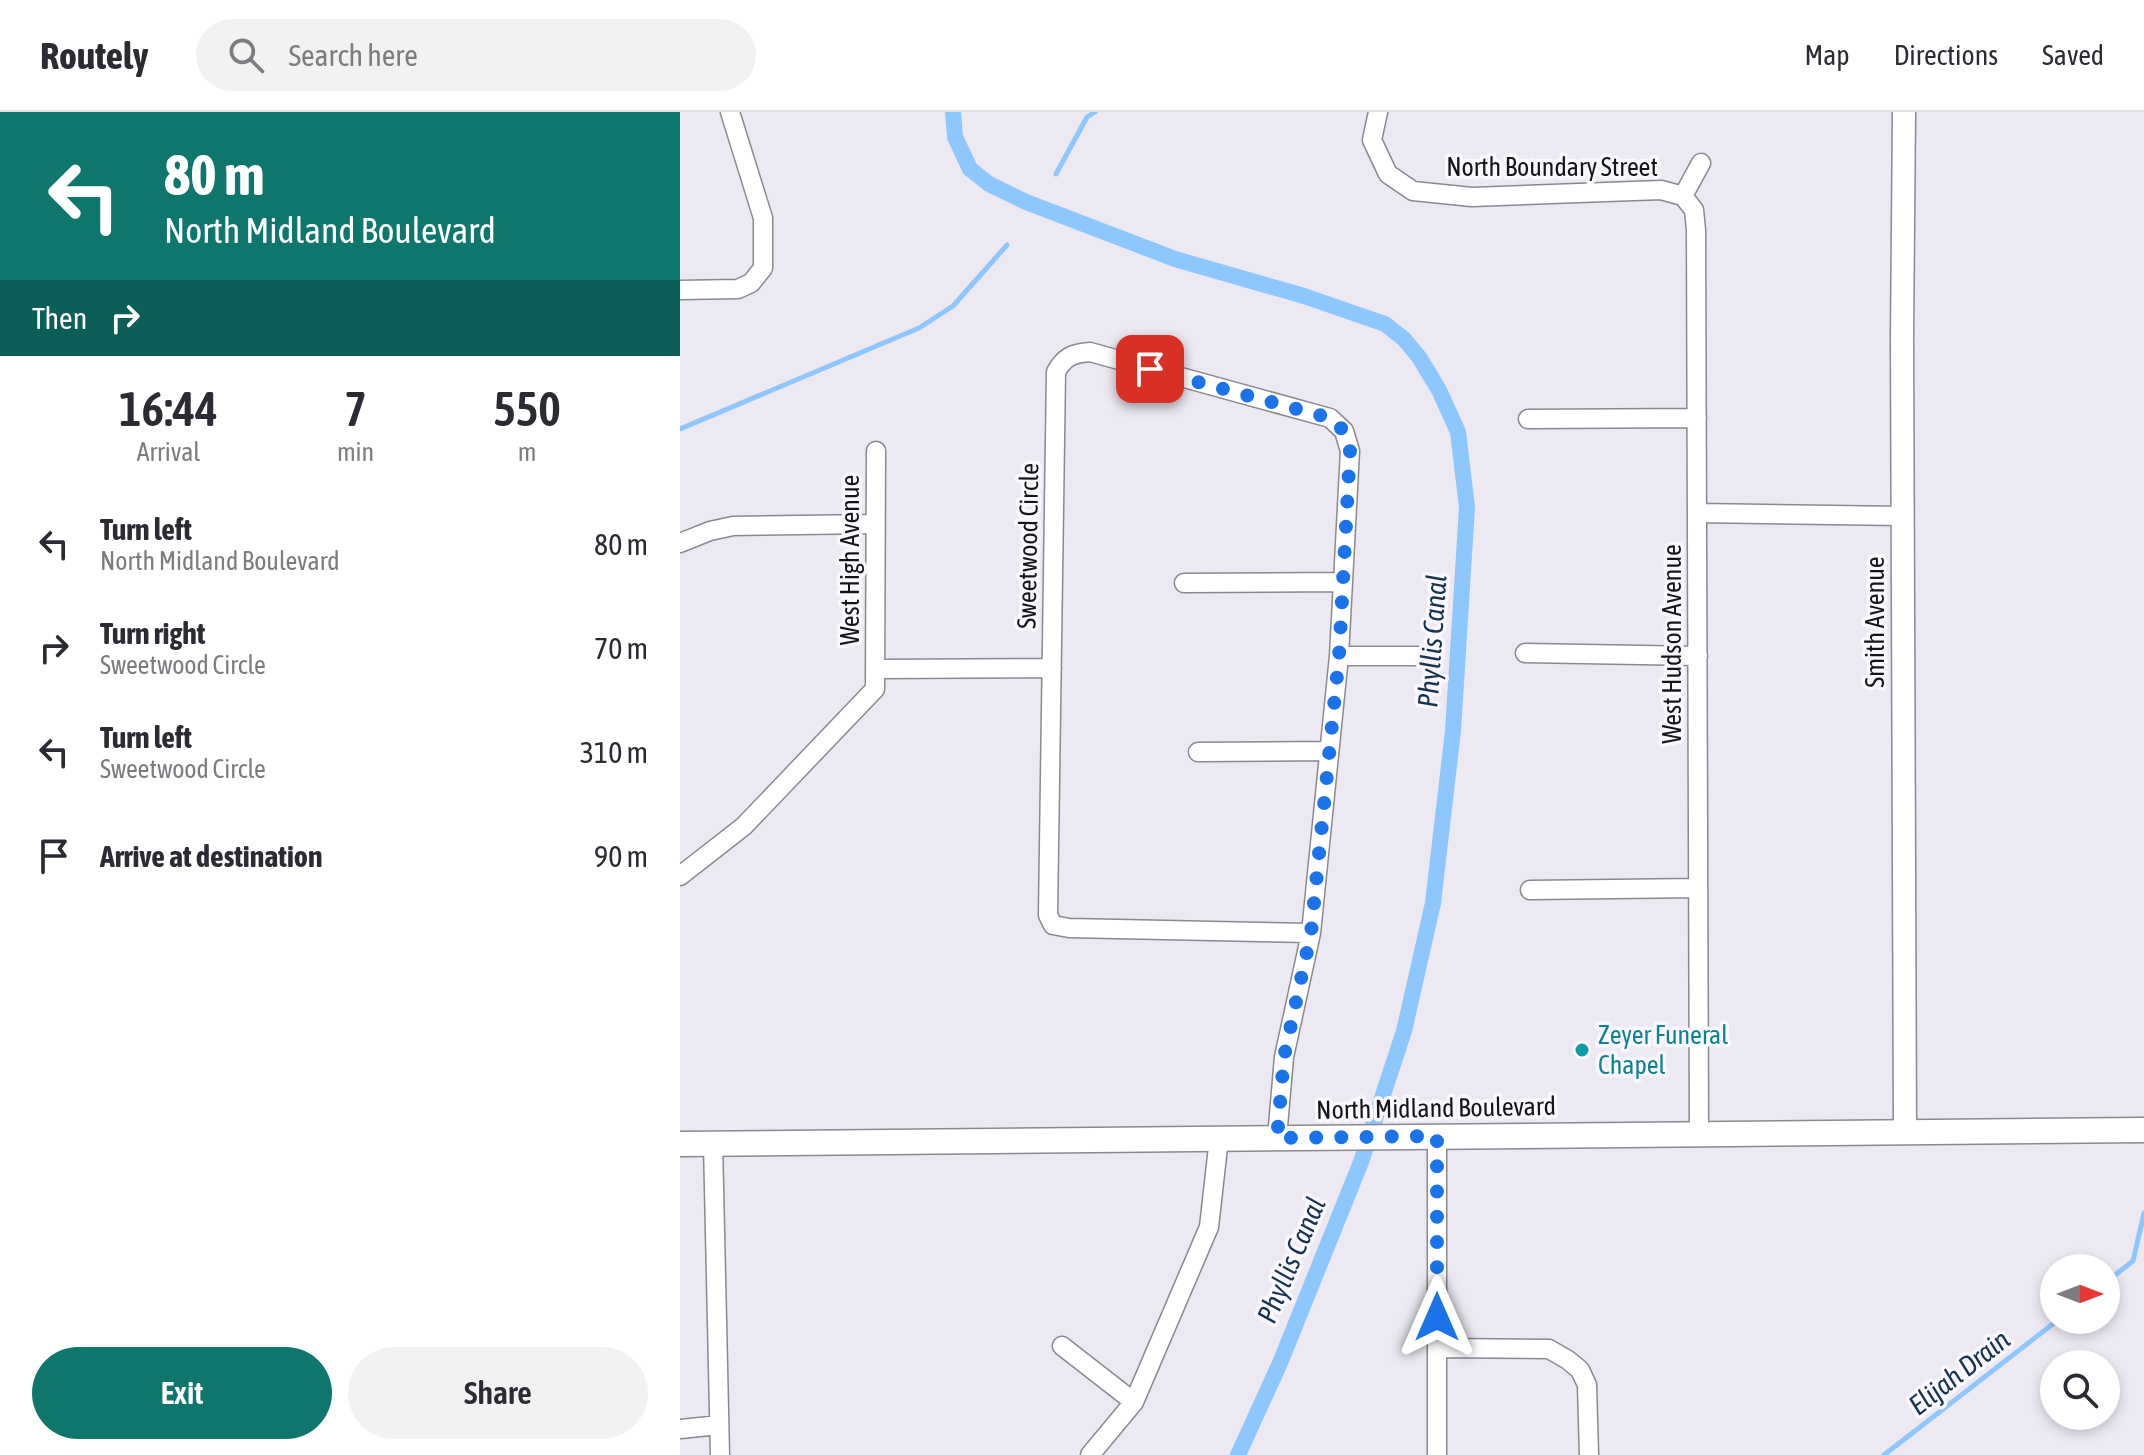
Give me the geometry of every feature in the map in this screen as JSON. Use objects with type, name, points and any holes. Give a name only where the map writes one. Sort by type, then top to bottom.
[{"type":"main road","name":"North Midland Boulevard","points":[[680,1144],[2144,1130]]},
{"type":"street","points":[[680,290],[738,289],[751,283],[763,268],[763,218],[730,112]]},
{"type":"street","name":"North Boundary Street","points":[[1378,112],[1372,140],[1388,174],[1413,191],[1453,197],[1661,190],[1683,196]]},
{"type":"street","name":"Smith Avenue","points":[[1904,112],[1905,1131]]},
{"type":"street","points":[[1683,196],[1701,163]]},
{"type":"street","name":"West Hudson Avenue","points":[[1683,196],[1694,210],[1696,230],[1699,1133]]},
{"type":"street","name":"Sweetwood Circle","points":[[1277,1138],[1284,1057],[1311,933],[1339,656],[1350,451],[1344,431],[1330,418],[1090,352],[1076,353],[1062,360],[1056,372],[1048,915],[1053,925],[1069,928],[1311,933]]},
{"type":"street","points":[[1528,419],[1697,418]]},
{"type":"street","name":"West High Avenue","points":[[876,451],[877,669]]},
{"type":"street","points":[[1698,513],[1902,516]]},
{"type":"street","points":[[680,543],[733,526],[875,524]]},
{"type":"street","points":[[1184,583],[1343,582]]},
{"type":"street","points":[[1525,653],[1698,656]]},
{"type":"street","points":[[1339,656],[1421,656]]},
{"type":"street","points":[[680,876],[744,826],[875,689],[877,669],[1052,668]]},
{"type":"street","points":[[1198,752],[1329,751]]},
{"type":"street","points":[[1530,890],[1697,888]]},
{"type":"street","points":[[1437,1136],[1437,1455]]},
{"type":"street","points":[[1090,1455],[1134,1402],[1209,1227],[1219,1138]]},
{"type":"street","points":[[713,1143],[720,1455]]},
{"type":"street","points":[[1062,1346],[1134,1402]]},
{"type":"street","points":[[1437,1348],[1549,1349],[1568,1360],[1580,1370],[1587,1385],[1589,1455]]},
{"type":"street","points":[[680,1429],[719,1425]]},
{"type":"waterway","name":"Phyllis Canal","points":[[953,112],[955,137],[970,169],[989,184],[1026,202],[1175,259],[1304,296],[1385,324],[1404,339],[1419,357],[1439,390],[1458,432],[1467,507],[1453,731],[1433,903],[1404,1031],[1361,1162],[1280,1363],[1238,1455]]},
{"type":"waterway","points":[[1056,174],[1087,117],[1095,112]]},
{"type":"waterway","points":[[680,429],[919,328],[953,306],[1007,245]]},
{"type":"waterway","name":"Elijah Drain","points":[[2120,1271],[2133,1261],[2144,1213]]},
{"type":"waterway","name":"Elijah Drain","points":[[1884,1455],[2040,1334]]},
{"type":"place","name":"Zeyer Funeral Chapel","points":[[1582,1050]]},
{"type":"route","points":[[1150,369],[1330,418],[1344,431],[1350,451],[1339,656],[1311,933],[1284,1057],[1277,1138],[1437,1136],[1437,1317]]}]
